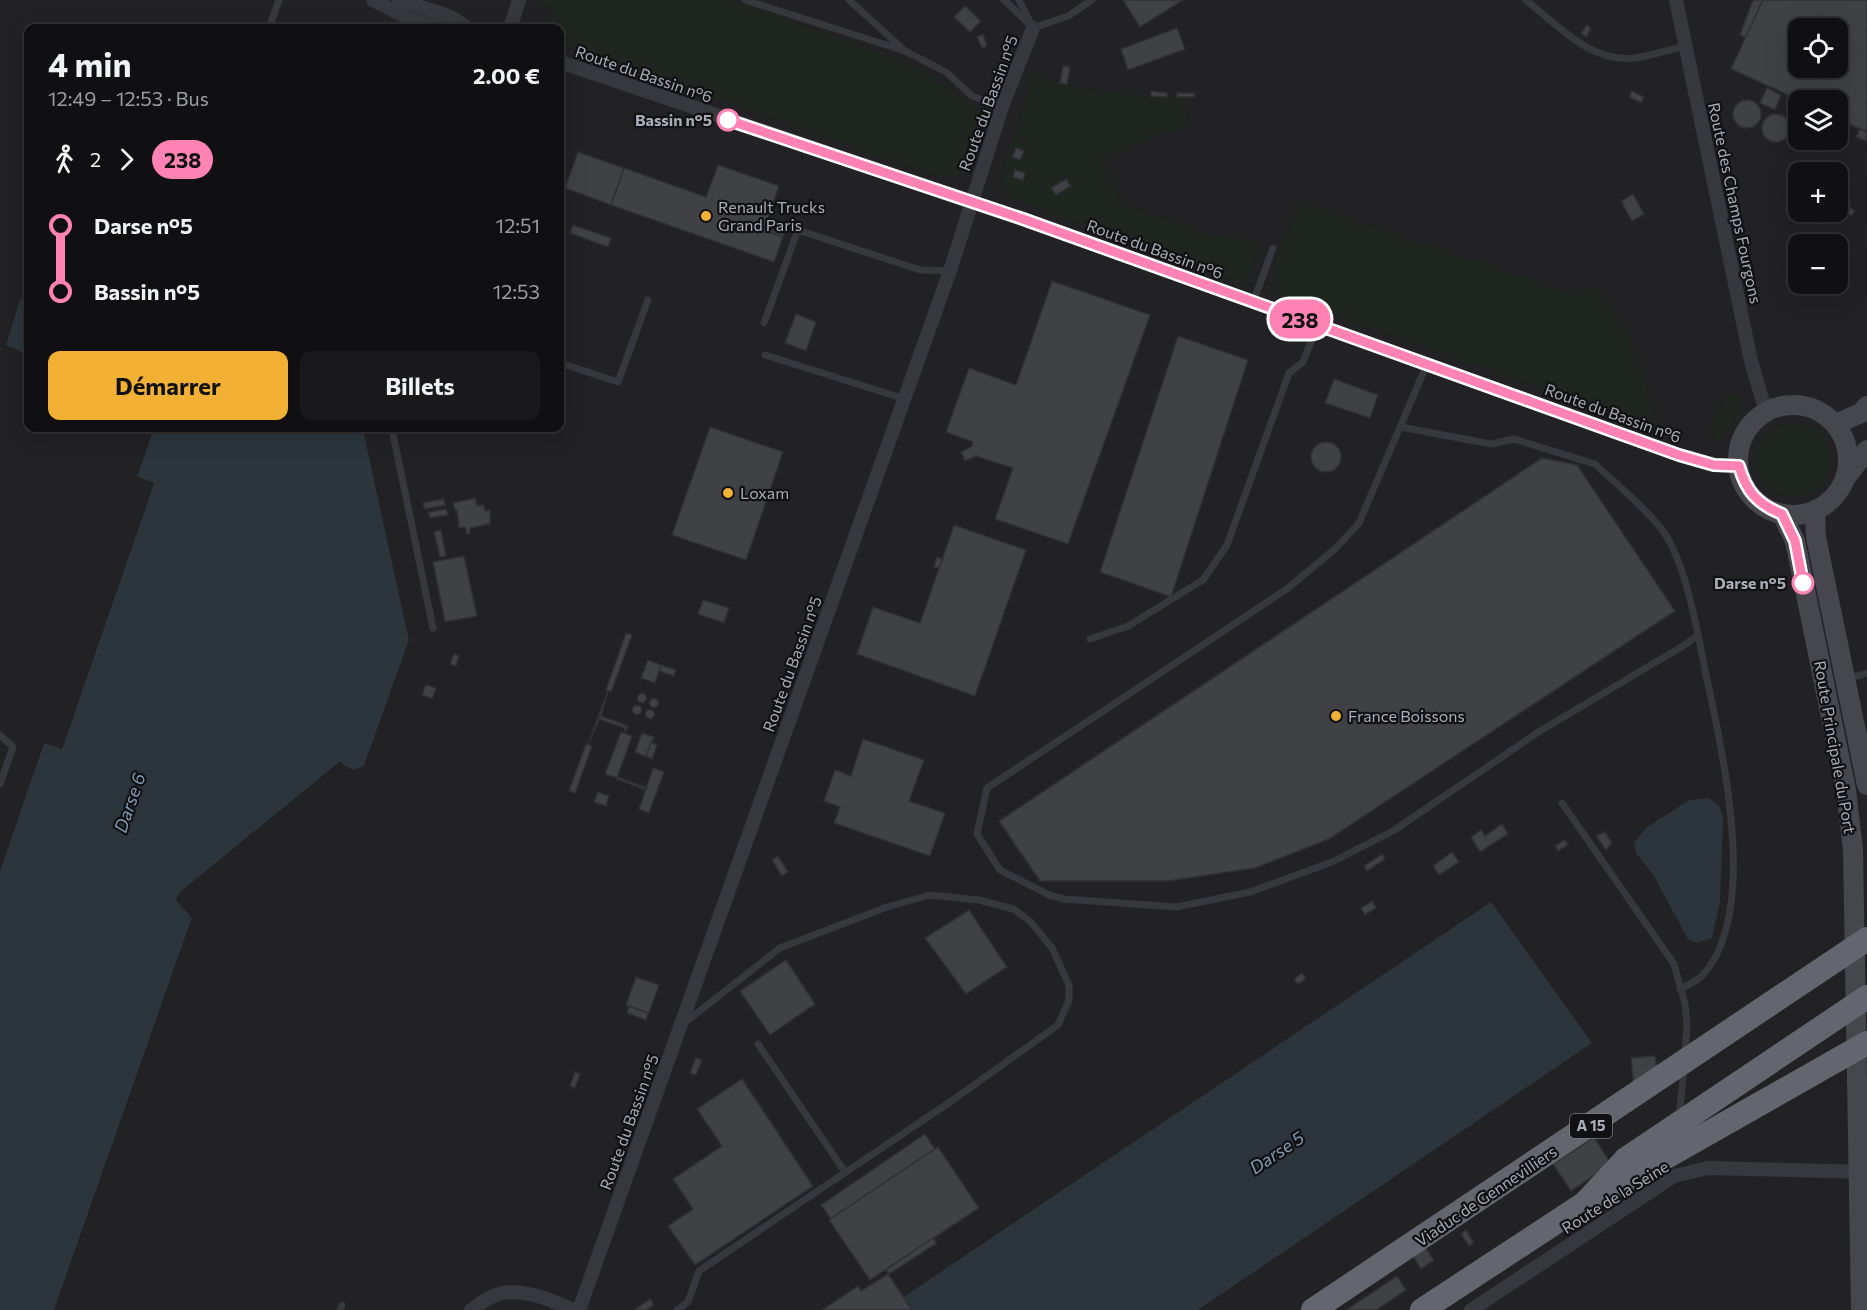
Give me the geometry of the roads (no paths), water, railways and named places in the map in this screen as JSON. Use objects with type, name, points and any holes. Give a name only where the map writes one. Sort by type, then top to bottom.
[{"type":"highway","name":"Viaduc de Gennevilliers","points":[[1313,1310],[1867,939]]},
{"type":"highway","points":[[1585,1203],[1626,1160],[1867,997]]},
{"type":"highway","points":[[1422,1310],[1585,1203],[1867,1044]]},
{"type":"main road","points":[[1845,478],[1849,459],[1845,440],[1836,424],[1821,412],[1803,405],[1784,405],[1766,412],[1753,422],[1744,435],[1739,450],[1739,466],[1743,482],[1752,497],[1766,508],[1782,514],[1799,515],[1815,510],[1834,497],[1845,478],[1867,450]]},
{"type":"main road","points":[[1836,424],[1861,413],[1867,406]]},
{"type":"main road","name":"Route Principale du Port","points":[[1815,510],[1816,537],[1867,785]]},
{"type":"main road","name":"Route Principale du Port","points":[[1782,514],[1795,541],[1838,748],[1853,849],[1863,1172],[1861,1310]]},
{"type":"street","points":[[373,0],[408,18],[427,24]]},
{"type":"street","points":[[399,0],[449,16],[462,24]]},
{"type":"street","points":[[511,24],[519,0]]},
{"type":"street","name":"Route des Champs Fourgons","points":[[1676,0],[1751,361],[1766,412]]},
{"type":"street","name":"Route du Bassin n°5","points":[[579,1310],[905,399],[950,271],[1002,107],[1033,28]]},
{"type":"street","name":"Route du Bassin n°6","points":[[564,63],[970,202],[1679,455],[1714,465],[1739,466]]},
{"type":"street","name":"Route de la Seine","points":[[1471,1310],[1674,1176],[1708,1168],[1863,1172]]},
{"type":"street","points":[[471,1310],[492,1296],[512,1292],[535,1296],[574,1310]]},
{"type":"lane","points":[[270,24],[279,0]]},
{"type":"lane","points":[[745,0],[905,51],[946,72],[972,96],[1002,107]]},
{"type":"lane","points":[[849,0],[905,51]]},
{"type":"lane","points":[[1004,0],[1033,28]]},
{"type":"lane","points":[[1019,0],[1033,28]]},
{"type":"lane","points":[[1033,28],[1068,16],[1092,0]]},
{"type":"lane","points":[[1526,0],[1577,42],[1616,58],[1634,58],[1685,46]]},
{"type":"lane","points":[[1535,7],[1540,0]]},
{"type":"lane","points":[[764,323],[798,230],[920,270],[950,271]]},
{"type":"lane","points":[[1253,303],[1273,248]]},
{"type":"lane","points":[[564,364],[618,382],[648,300]]},
{"type":"lane","points":[[1090,639],[1128,626],[1203,580],[1227,545],[1289,373],[1304,362],[1318,325]]},
{"type":"lane","points":[[765,355],[905,399]]},
{"type":"lane","points":[[1427,364],[1359,523],[1336,548],[1287,589],[987,788],[977,834],[1000,870],[1048,895],[1064,899],[1176,907],[1250,892],[1332,861],[1394,831],[1540,731],[1698,635]]},
{"type":"lane","points":[[1401,427],[1491,444],[1514,439],[1596,464],[1663,531],[1688,594],[1698,635],[1726,772],[1732,820],[1733,861],[1727,919],[1717,953],[1703,975],[1680,989]]},
{"type":"lane","points":[[394,432],[433,628]]},
{"type":"lane","points":[[1846,679],[1867,673]]},
{"type":"lane","points":[[0,735],[13,747],[0,784]]},
{"type":"lane","points":[[1562,803],[1674,964],[1688,1026],[1678,1130]]},
{"type":"lane","points":[[677,1310],[688,1302],[699,1271],[1058,1026],[1069,1000],[1069,985],[1052,948],[1030,921],[1013,909],[979,900],[930,895],[887,907],[780,948],[680,1027]]},
{"type":"lane","points":[[759,1044],[845,1172]]},
{"type":"lane","points":[[1674,1176],[1677,1142]]},
{"type":"water","points":[[20,300],[24,302],[24,352],[6,345]]},
{"type":"water","name":"Darse 6","points":[[153,432],[364,432],[409,640],[364,766],[353,770],[340,762],[179,893],[176,900],[192,918],[54,1310],[0,1310],[0,871],[44,743],[62,749],[154,483],[137,476]]},
{"type":"water","points":[[1709,798],[1719,806],[1723,816],[1720,902],[1712,938],[1697,943],[1688,939],[1654,876],[1636,853],[1634,843],[1646,828],[1689,800]]},
{"type":"water","name":"Darse 5","points":[[1491,902],[1592,1043],[1198,1310],[884,1310]]},
{"type":"place","name":"Bassin n°5","points":[[728,120]]},
{"type":"place","name":"Renault Trucks Grand Paris","points":[[706,216]]},
{"type":"place","name":"Loxam","points":[[728,493]]},
{"type":"place","name":"Darse n°5","points":[[1803,583]]},
{"type":"place","name":"France Boissons","points":[[1336,716]]}]
